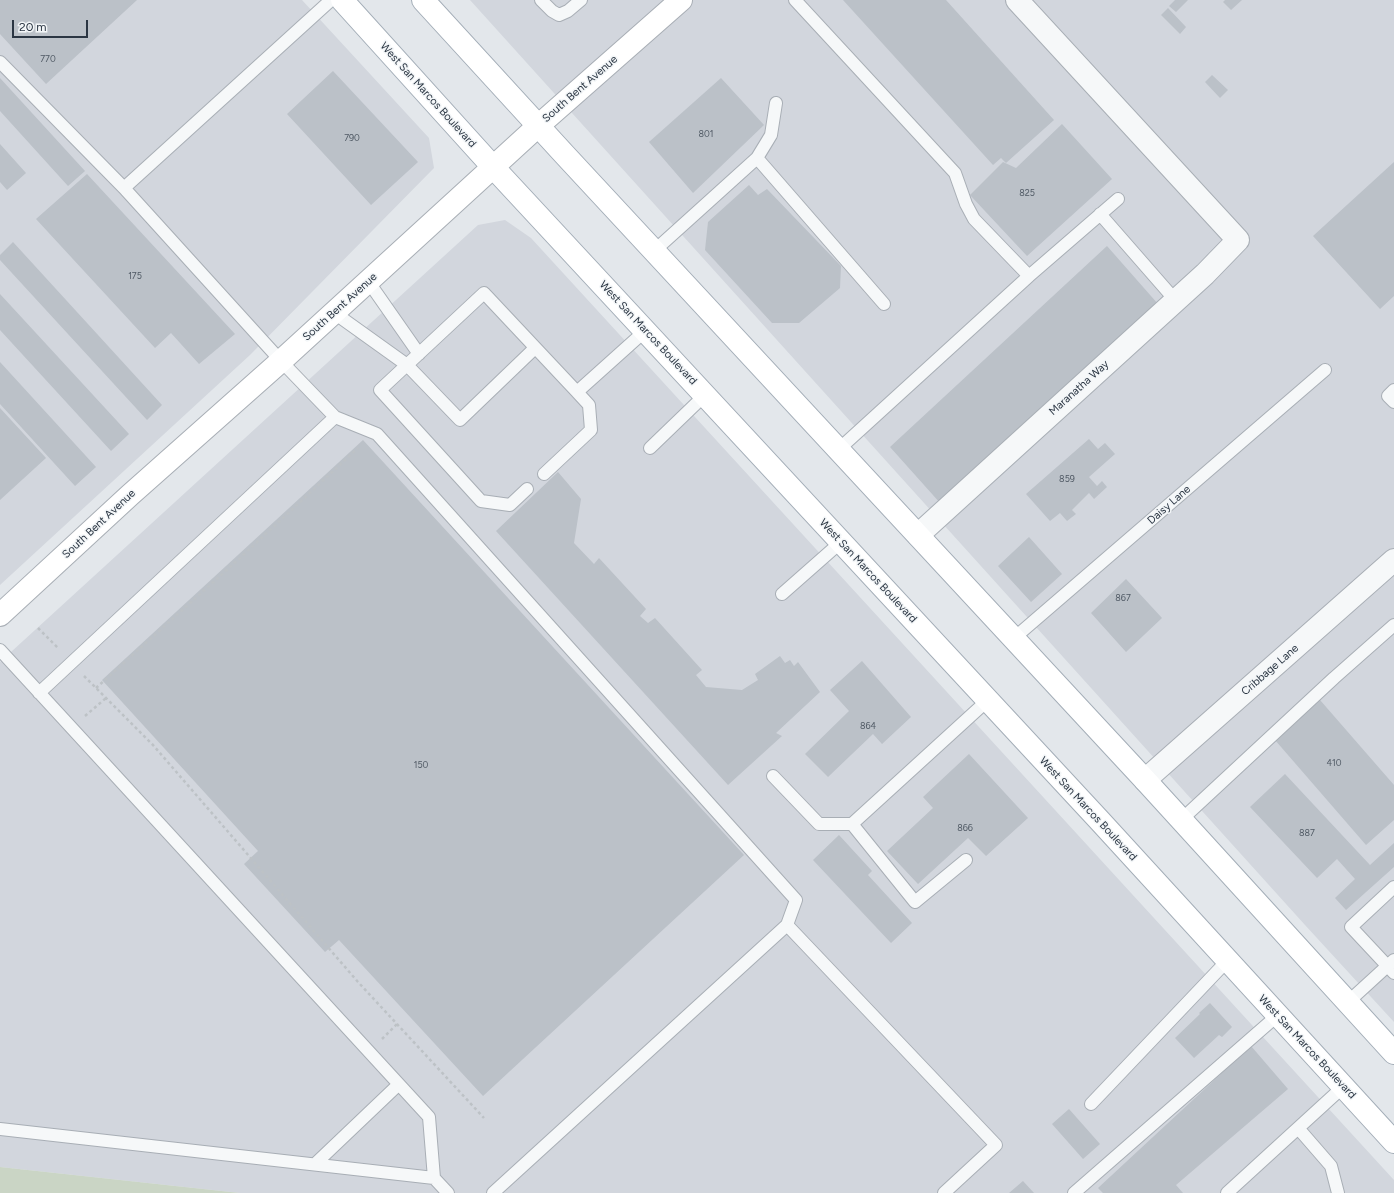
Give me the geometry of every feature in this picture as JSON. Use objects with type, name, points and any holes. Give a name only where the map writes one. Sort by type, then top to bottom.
[{"type":"main road","name":"West San Marcos Boulevard","points":[[342,0],[493,167],[1100,821],[1394,1142]]},
{"type":"main road","points":[[423,0],[1145,780],[1394,1053]]},
{"type":"main road","name":"South Bent Avenue","points":[[0,615],[130,495],[281,361],[538,126],[681,0]]},
{"type":"street","name":"Maranatha Way","points":[[918,535],[1176,301],[1238,240],[1017,0]]},
{"type":"street","name":"Cribbage Lane","points":[[1145,780],[1394,560]]},
{"type":"lane","points":[[124,188],[331,0]]},
{"type":"lane","points":[[541,0],[552,12],[559,15],[568,11],[581,0]]},
{"type":"lane","points":[[795,0],[955,173],[966,204],[974,219],[1029,276]]},
{"type":"lane","points":[[0,62],[124,188],[281,361],[335,417],[377,434],[796,900],[787,925],[493,1193]]},
{"type":"lane","points":[[654,251],[757,158],[771,134],[776,103]]},
{"type":"lane","points":[[757,158],[884,304]]},
{"type":"lane","points":[[838,450],[1029,276],[1118,199]]},
{"type":"lane","points":[[1100,214],[1176,301]]},
{"type":"lane","points":[[368,281],[418,354]]},
{"type":"lane","points":[[527,489],[510,505],[481,501],[380,390],[484,293],[589,405],[590,430],[544,474]]},
{"type":"lane","points":[[334,312],[407,365],[460,420],[535,348]]},
{"type":"lane","points":[[577,392],[645,331]]},
{"type":"lane","name":"Daisy Lane","points":[[1013,639],[1325,370]]},
{"type":"lane","points":[[1394,390],[1388,396],[1394,402]]},
{"type":"lane","points":[[650,448],[705,395]]},
{"type":"lane","points":[[39,693],[335,417]]},
{"type":"lane","points":[[782,594],[841,542]]},
{"type":"lane","points":[[1181,820],[1394,625]]},
{"type":"lane","points":[[0,650],[429,1117],[434,1178],[448,1193]]},
{"type":"lane","points":[[773,776],[819,824],[852,824],[988,700]]},
{"type":"lane","points":[[852,824],[915,902],[966,860]]},
{"type":"lane","points":[[1348,1002],[1392,966],[1351,927],[1394,887]]},
{"type":"lane","points":[[787,925],[996,1145],[944,1193]]},
{"type":"lane","points":[[1090,1104],[1228,961]]},
{"type":"lane","points":[[1074,1193],[1278,1015]]},
{"type":"lane","points":[[315,1164],[398,1085]]},
{"type":"lane","points":[[1227,1193],[1343,1087]]},
{"type":"lane","points":[[0,1128],[434,1178]]},
{"type":"lane","points":[[1298,1128],[1331,1166],[1338,1193]]},
{"type":"path","points":[[96,688],[240,558],[362,444]]},
{"type":"path","points":[[38,628],[153,745],[358,982],[484,1118]]},
{"type":"path","points":[[71,728],[106,698]]},
{"type":"shaded area","points":[[0,0],[302,0],[429,138],[434,168],[250,355],[0,585]]},
{"type":"shaded area","points":[[470,0],[1394,0],[1394,1022],[1305,925]]},
{"type":"shaded area","points":[[505,220],[531,238],[1394,1180],[1394,1193],[240,1193],[0,1167],[0,662],[478,225]]},
{"type":"green space","points":[[0,1167],[240,1193],[0,1193]]},
{"type":"building","points":[[0,0],[137,0],[46,84],[0,34]]},
{"type":"building","points":[[843,0],[946,0],[1054,120],[1006,163],[1001,158],[993,165]]},
{"type":"building","points":[[1175,0],[1188,0],[1176,12],[1169,6]]},
{"type":"building","points":[[1225,0],[1242,0],[1231,10],[1223,2]]},
{"type":"building","points":[[1168,8],[1186,27],[1180,34],[1161,15]]},
{"type":"building","points":[[333,71],[418,162],[371,205],[287,114]]},
{"type":"building","points":[[1212,75],[1228,90],[1220,98],[1205,82]]},
{"type":"building","points":[[0,78],[85,171],[68,186],[0,111]]},
{"type":"building","points":[[721,78],[764,125],[693,193],[649,142]]},
{"type":"building","points":[[1062,124],[1112,179],[1027,256],[970,195],[1003,162],[1016,168]]},
{"type":"building","points":[[0,144],[26,173],[7,190],[0,182]]},
{"type":"building","points":[[1394,162],[1394,296],[1380,309],[1313,236]]},
{"type":"building","points":[[87,174],[235,334],[199,364],[171,333],[155,348],[36,219]]},
{"type":"building","points":[[749,185],[758,195],[767,189],[841,266],[840,288],[799,323],[772,323],[705,250],[708,222]]},
{"type":"building","points":[[13,242],[162,405],[147,420],[0,260],[0,255]]},
{"type":"building","points":[[1107,246],[1158,304],[941,504],[890,447]]},
{"type":"building","points":[[0,294],[129,434],[111,451],[0,330]]},
{"type":"building","points":[[0,362],[96,467],[75,486],[0,404]]},
{"type":"building","points":[[0,408],[46,458],[0,500]]},
{"type":"building","points":[[1089,439],[1098,449],[1105,443],[1115,454],[1089,477],[1097,486],[1102,481],[1107,487],[1094,499],[1089,493],[1072,510],[1076,514],[1067,521],[1060,513],[1050,521],[1026,494]]},
{"type":"building","points":[[363,440],[744,855],[483,1096],[339,940],[325,952],[244,864],[258,851],[102,680]]},
{"type":"building","points":[[558,472],[581,499],[574,543],[594,564],[599,558],[646,609],[640,616],[648,623],[655,618],[702,670],[696,675],[706,687],[742,690],[758,680],[755,674],[780,656],[785,663],[790,660],[794,666],[798,662],[820,692],[776,733],[782,736],[728,785],[496,531]]},
{"type":"building","points":[[1029,537],[1062,574],[1031,602],[998,566]]},
{"type":"building","points":[[1126,579],[1162,618],[1126,652],[1091,613]]},
{"type":"building","points":[[862,661],[911,717],[882,744],[873,734],[828,777],[805,754],[849,711],[830,690]]},
{"type":"building","points":[[1320,700],[1394,785],[1394,820],[1366,845],[1275,740]]},
{"type":"building","points":[[969,754],[1028,818],[986,856],[968,838],[918,884],[887,851],[933,808],[923,797]]},
{"type":"building","points":[[1285,774],[1370,865],[1394,843],[1394,867],[1346,910],[1335,898],[1355,879],[1337,859],[1317,878],[1250,807]]},
{"type":"building","points":[[839,835],[872,871],[868,875],[912,923],[891,943],[813,860]]},
{"type":"building","points":[[1210,1003],[1232,1027],[1222,1037],[1219,1035],[1194,1058],[1175,1038]]},
{"type":"building","points":[[1251,1046],[1288,1089],[1176,1185],[1183,1193],[1103,1193],[1098,1188]]},
{"type":"building","points":[[1069,1109],[1100,1144],[1083,1159],[1052,1124]]},
{"type":"building","points":[[1023,1181],[1034,1193],[1009,1193]]}]
